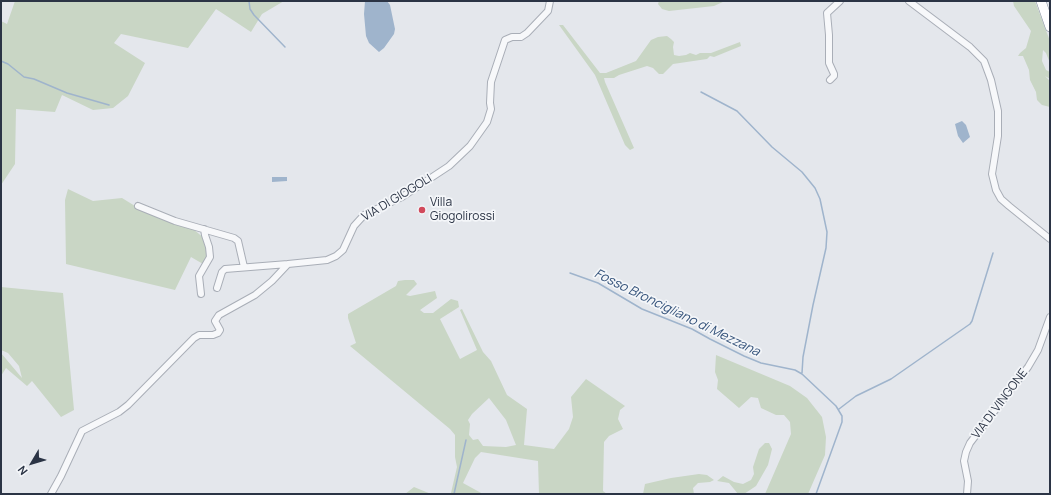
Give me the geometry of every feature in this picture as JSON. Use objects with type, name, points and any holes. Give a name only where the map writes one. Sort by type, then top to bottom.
[{"type":"highway","points":[[1041,1],[1050,26]]},
{"type":"street","name":"VIA DI GIOGOLI","points":[[288,264],[327,260],[336,256],[343,250],[354,226],[364,215],[402,196],[449,166],[470,146],[486,122],[491,109],[491,82],[505,40],[512,37],[521,37],[527,33],[548,11],[550,1]]},
{"type":"street","points":[[830,80],[834,74],[829,64],[830,35],[827,13],[840,1]]},
{"type":"street","points":[[909,1],[970,47],[984,61],[991,80],[998,111],[998,136],[992,174],[996,190],[1001,199],[1050,239]]},
{"type":"street","points":[[138,206],[175,221],[234,238],[238,241],[244,267]]},
{"type":"street","points":[[201,294],[198,276],[210,257],[204,230]]},
{"type":"street","points":[[217,288],[222,272],[225,269],[288,264]]},
{"type":"street","points":[[51,494],[82,430],[120,412],[194,338],[199,335],[213,335],[218,333],[220,330],[215,320],[216,318],[255,295],[272,281],[288,264]]},
{"type":"street","name":"VIA DI VINGONE","points":[[967,494],[968,482],[964,461],[966,452],[970,444],[1028,367],[1038,350],[1050,316]]},
{"type":"green space","points":[[15,1],[284,1],[262,14],[251,32],[216,9],[188,48],[121,34],[114,43],[145,63],[128,96],[113,108],[93,110],[62,95],[55,112],[16,109],[15,164],[1,185],[1,21],[7,24]]},
{"type":"green space","points":[[659,1],[725,1],[714,6],[669,11],[662,9],[658,4]]},
{"type":"green space","points":[[1013,1],[1035,1],[1050,41],[1050,63],[1046,53],[1043,50],[1042,61],[1046,70],[1050,72],[1050,79],[1045,76],[1050,81],[1050,107],[1042,105],[1037,100],[1036,92],[1030,80],[1029,70],[1023,56],[1018,56],[1026,48],[1031,31],[1014,6]]},
{"type":"green space","points":[[559,25],[563,25],[600,73],[606,73],[636,61],[651,40],[658,37],[667,36],[671,39],[674,42],[674,55],[679,56],[690,53],[696,55],[700,53],[711,53],[740,42],[741,46],[714,57],[710,56],[707,59],[673,64],[663,74],[659,74],[653,68],[647,66],[614,78],[604,78],[634,148],[630,150],[625,145],[595,75]]},
{"type":"green space","points":[[68,189],[93,201],[122,198],[135,206],[192,228],[205,239],[208,254],[203,264],[191,257],[175,290],[66,264],[65,200]]},
{"type":"green space","points":[[414,280],[417,284],[406,295],[410,296],[435,291],[437,298],[420,310],[424,313],[433,313],[451,299],[458,301],[459,307],[440,319],[460,359],[477,350],[460,310],[462,309],[483,352],[491,361],[507,395],[527,409],[524,445],[554,449],[569,429],[573,417],[571,397],[586,379],[625,406],[620,410],[618,419],[623,429],[609,436],[604,442],[603,491],[607,494],[539,494],[538,461],[481,452],[475,458],[463,483],[483,494],[451,493],[457,467],[455,457],[455,435],[450,429],[350,346],[356,343],[348,314],[396,286],[398,281]],"holes":[[[489,398],[506,420],[516,445],[506,447],[483,446],[478,439],[473,440],[469,435],[470,424],[468,420],[472,414]]]},
{"type":"green space","points":[[1,287],[63,293],[74,410],[61,417],[32,381],[27,386],[6,368],[1,376],[1,353],[22,378],[19,366],[8,353],[1,350]]},
{"type":"green space","points":[[716,355],[790,386],[807,398],[822,417],[826,437],[825,455],[808,494],[765,494],[791,434],[790,422],[784,415],[776,415],[761,408],[758,398],[751,397],[739,408],[717,389],[718,380],[715,372]]},
{"type":"green space","points":[[765,443],[769,443],[772,449],[768,465],[756,486],[744,494],[738,494],[729,483],[717,481],[723,476],[734,482],[743,484],[751,480],[754,474],[753,467],[759,449]]},
{"type":"green space","points":[[699,474],[707,475],[714,480],[710,482],[698,483],[693,488],[694,494],[643,494],[645,484]]},
{"type":"green space","points":[[414,487],[431,494],[405,494]]},
{"type":"water","points":[[365,1],[387,1],[390,5],[395,29],[394,34],[384,48],[379,52],[369,43],[366,36],[364,14]]},
{"type":"water","points":[[962,121],[966,125],[970,137],[963,143],[958,136],[955,124]]},
{"type":"water","points":[[272,177],[287,177],[287,181],[272,182]]},
{"type":"waterway","points":[[249,1],[250,9],[254,15],[285,47]]},
{"type":"waterway","points":[[1,61],[8,64],[24,77],[34,79],[67,93],[109,105]]},
{"type":"waterway","points":[[701,92],[737,111],[772,147],[802,172],[815,188],[820,199],[827,232],[826,248],[803,357],[802,373]]},
{"type":"waterway","points":[[839,409],[856,396],[891,379],[970,324],[993,253]]},
{"type":"waterway","name":"Fosso Broncigliano di Mezzana","points":[[570,273],[598,283],[642,309],[692,329],[744,356],[761,363],[795,370],[802,374],[836,406],[842,416],[842,422],[816,494]]},
{"type":"waterway","points":[[454,494],[466,440]]},
{"type":"place","name":"Villa Giogolirossi","points":[[422,210]]}]
